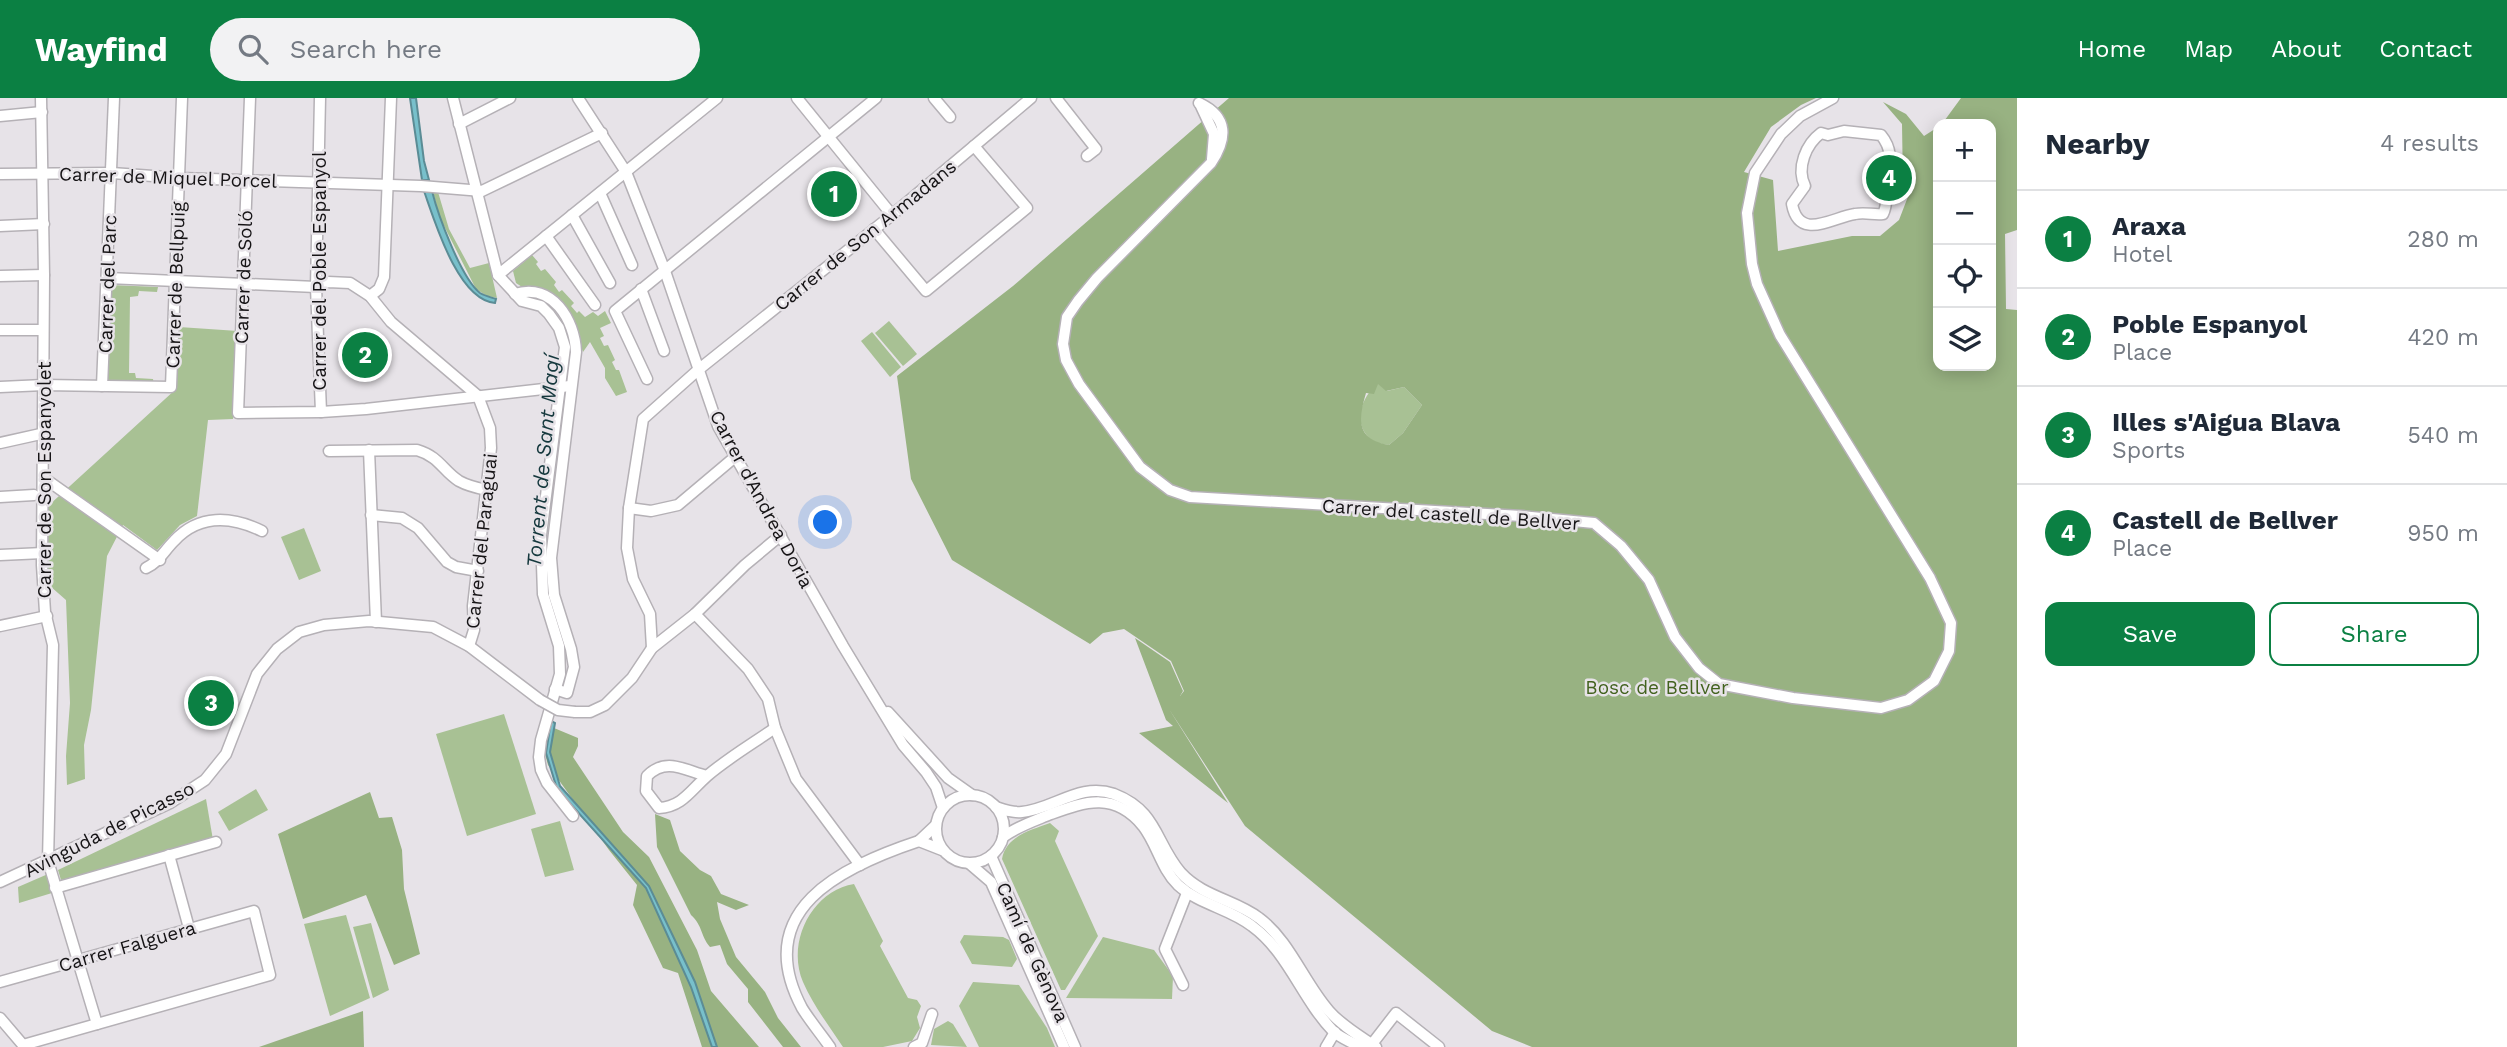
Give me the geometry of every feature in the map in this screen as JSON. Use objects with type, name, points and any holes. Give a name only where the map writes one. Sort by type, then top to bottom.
[{"type":"street","name":"Carrer de Son Espanyolet","points":[[41,98],[44,173],[43,553],[47,616],[53,645],[47,861],[97,1024]]},
{"type":"street","name":"Carrer del Parc","points":[[103,386],[114,98]]},
{"type":"street","name":"Carrer de Bellpuig","points":[[103,386],[171,387],[182,98]]},
{"type":"street","name":"Carrer de Soló","points":[[250,98],[238,413],[321,412]]},
{"type":"street","name":"Carrer del Poble Espanyol","points":[[320,98],[316,287],[321,412],[565,386]]},
{"type":"street","points":[[391,98],[384,277],[379,289],[370,296],[391,322],[478,396]]},
{"type":"street","points":[[453,98],[498,275],[523,301],[541,306],[564,338],[565,386],[552,498],[551,558],[554,595],[574,667],[567,693],[555,689],[541,740],[541,770],[547,783],[573,816]]},
{"type":"street","points":[[459,124],[510,98]]},
{"type":"street","name":"Carrer d'Andrea Doria","points":[[578,98],[626,172],[665,271],[718,426],[869,689],[903,745],[931,780],[943,808]]},
{"type":"street","points":[[498,275],[717,98]]},
{"type":"street","points":[[797,98],[892,215]]},
{"type":"street","points":[[647,379],[615,311],[876,98]]},
{"type":"street","points":[[934,98],[950,117]]},
{"type":"street","name":"Carrer de Son Armadans","points":[[698,370],[892,215],[1031,98]]},
{"type":"street","points":[[1056,98],[1096,149],[1087,156]]},
{"type":"street","name":"Carrer del castell de Bellver","points":[[1197,100],[1214,134],[1211,163],[1097,278],[1067,317],[1063,344],[1066,360],[1079,384],[1140,467],[1170,490],[1189,497],[1522,516],[1594,523],[1621,546],[1649,580],[1675,637],[1699,668],[1719,684],[1793,698],[1881,708],[1908,700],[1934,681],[1949,651],[1951,623],[1930,578],[1780,335],[1758,284],[1752,264],[1749,234],[1751,184],[1761,161],[1781,134],[1800,116],[1833,98]]},
{"type":"street","points":[[0,116],[42,112]]},
{"type":"street","points":[[475,190],[482,191],[602,133]]},
{"type":"street","points":[[1821,133],[1868,133],[1881,135],[1887,143],[1891,164],[1883,214],[1851,214],[1843,219],[1812,226],[1798,220],[1794,214],[1792,204],[1796,193],[1805,186],[1801,169],[1808,143],[1821,133]]},
{"type":"street","points":[[874,229],[926,292],[1027,208],[974,146]]},
{"type":"street","name":"Carrer de Miquel Porcel","points":[[0,174],[111,173],[475,190]]},
{"type":"street","points":[[600,193],[632,265]]},
{"type":"street","points":[[572,215],[610,283]]},
{"type":"street","points":[[0,226],[44,224]]},
{"type":"street","points":[[546,236],[595,305]]},
{"type":"street","points":[[0,276],[44,275]]},
{"type":"street","name":"Carrer del Poble Espanyol","points":[[108,278],[316,287],[328,282],[350,283],[370,296]]},
{"type":"street","points":[[641,289],[664,351]]},
{"type":"street","points":[[516,295],[526,290],[540,293],[558,304],[570,321],[576,338],[576,352],[565,386]]},
{"type":"street","points":[[0,330],[43,330]]},
{"type":"street","points":[[652,648],[650,614],[633,579],[627,548],[629,508],[643,419],[698,370]]},
{"type":"street","points":[[0,387],[103,386]]},
{"type":"street","name":"Carrer del Paraguai","points":[[469,646],[474,630],[473,606],[491,448],[490,428],[478,396]]},
{"type":"street","points":[[0,443],[44,433]]},
{"type":"street","points":[[369,450],[376,622]]},
{"type":"street","points":[[329,451],[418,450],[431,454],[457,480],[471,487],[487,490]]},
{"type":"street","points":[[629,508],[651,511],[678,505],[735,457]]},
{"type":"street","points":[[44,478],[160,560]]},
{"type":"street","points":[[0,497],[34,495]]},
{"type":"street","points":[[371,514],[402,518],[418,528],[447,562],[456,567],[478,571]]},
{"type":"street","points":[[146,568],[160,560],[181,533],[208,520],[235,520],[262,531]]},
{"type":"street","name":"Avinguda de Picasso","points":[[0,882],[170,803],[212,774],[226,754],[257,674],[277,649],[299,632],[324,625],[376,622],[433,627],[469,646],[540,700],[558,710],[590,712],[605,705],[632,678],[652,648],[695,614],[745,565],[781,535]]},
{"type":"street","points":[[0,555],[43,553]]},
{"type":"street","points":[[695,614],[748,669],[768,699],[775,728],[796,779],[860,865]]},
{"type":"street","points":[[0,626],[47,616]]},
{"type":"street","points":[[869,689],[948,778],[972,795]]},
{"type":"street","points":[[707,776],[666,764],[658,766],[647,776],[646,791],[659,808],[669,808],[687,797],[707,776],[775,728]]},
{"type":"street","points":[[830,1047],[802,1008],[787,959],[790,933],[795,919],[807,901],[826,884],[860,865],[898,847],[919,841],[936,825],[943,808],[951,800],[972,795],[984,798],[996,807],[1012,812],[1024,812],[1071,794],[1104,791],[1135,805],[1151,820],[1171,858],[1193,884],[1259,918],[1281,941],[1321,1000],[1342,1023],[1374,1046]]},
{"type":"street","points":[[1003,837],[1028,823],[1076,804],[1112,804],[1129,813],[1143,827],[1167,873],[1187,893],[1253,926],[1274,947],[1335,1032],[1360,1047]]},
{"type":"street","points":[[919,841],[942,850],[960,862],[970,864],[991,856],[999,848],[1003,837],[1004,826],[996,807]]},
{"type":"street","points":[[936,825],[937,840],[942,850]]},
{"type":"street","points":[[55,888],[216,842]]},
{"type":"street","points":[[169,855],[189,928]]},
{"type":"street","name":"Camí de Gènova","points":[[991,856],[1074,1047]]},
{"type":"street","points":[[1171,858],[1171,866],[1182,880],[1187,893],[1165,949],[1183,985]]},
{"type":"street","name":"Camí de Gènova","points":[[970,864],[990,882],[1064,1047]]},
{"type":"street","points":[[1187,893],[1198,893],[1222,904],[1226,902]]},
{"type":"street","name":"Carrer Falguera","points":[[0,982],[254,911],[270,975],[97,1024]]},
{"type":"street","points":[[1321,1000],[1322,1009],[1332,1020],[1335,1032],[1326,1047]]},
{"type":"street","points":[[1374,1046],[1396,1013],[1439,1047]]},
{"type":"street","points":[[914,1047],[922,1043],[932,1014]]},
{"type":"street","points":[[0,1018],[23,1045],[97,1024]]},
{"type":"street","points":[[1335,1032],[1349,1034],[1367,1045],[1374,1046]]},
{"type":"green space","name":"Bosc de Bellver","points":[[1229,98],[1816,98],[1801,105],[1771,127],[1744,172],[1773,180],[1778,251],[1852,236],[1880,236],[1899,220],[1909,194],[1903,187],[1902,124],[1883,102],[1906,114],[1924,136],[1933,130],[1933,371],[1996,371],[1996,119],[1946,119],[1961,98],[2017,98],[2017,230],[2005,234],[2006,309],[2017,310],[2017,1047],[1532,1047],[1492,1031],[1245,826],[1169,709],[1228,803],[1139,733],[1173,726],[1166,720],[1135,638],[1170,662],[1183,691],[1180,696],[1184,691],[1171,661],[1124,629],[1103,633],[1090,644],[952,560],[911,479],[897,376],[1013,286]],"holes":[[[1378,384],[1386,391],[1404,387],[1422,405],[1403,433],[1389,445],[1370,438],[1365,433],[1361,420],[1366,393],[1374,394]]]},
{"type":"green space","points":[[433,192],[438,192],[449,229],[470,268],[489,263],[497,298],[487,296],[476,289],[440,218]]},
{"type":"green space","points":[[532,255],[541,271],[545,269],[556,282],[554,285],[559,292],[562,290],[574,303],[571,306],[577,313],[579,311],[585,317],[593,312],[598,316],[605,311],[611,323],[600,328],[604,336],[600,338],[604,346],[608,345],[615,360],[612,362],[616,370],[619,370],[627,392],[616,396],[605,378],[605,368],[590,342],[583,352],[571,319],[516,283],[513,271]]},
{"type":"green space","points":[[110,285],[158,287],[157,292],[139,291],[138,296],[130,297],[129,373],[135,373],[136,378],[153,379],[154,385],[105,384]]},
{"type":"green space","points":[[889,321],[917,354],[903,366],[875,333]]},
{"type":"green space","points":[[179,327],[238,331],[233,419],[208,420],[197,516],[180,525],[157,550],[123,525],[107,556],[91,710],[84,745],[85,779],[67,785],[70,703],[66,600],[50,586],[46,574],[47,507],[176,389]]},
{"type":"green space","points":[[872,332],[901,367],[890,377],[861,341]]},
{"type":"green space","points":[[1378,383],[1387,391],[1404,387],[1422,405],[1403,433],[1389,445],[1373,441],[1366,434],[1360,419],[1363,403]]},
{"type":"green space","points":[[304,528],[321,571],[299,580],[281,537]]},
{"type":"green space","points":[[504,714],[536,814],[467,836],[436,734]]},
{"type":"green space","points":[[554,728],[578,738],[573,757],[623,832],[649,857],[697,950],[711,991],[759,1047],[702,1047],[678,973],[663,968],[633,905],[637,885],[548,765],[544,750]]},
{"type":"green space","points":[[256,789],[268,810],[229,831],[218,812]]},
{"type":"green space","points":[[370,792],[379,818],[392,817],[402,850],[404,889],[420,954],[394,965],[366,895],[303,919],[278,834]]},
{"type":"green space","points":[[206,799],[213,840],[61,880],[58,870]]},
{"type":"green space","points":[[655,814],[670,820],[680,851],[700,870],[711,876],[721,894],[749,905],[736,910],[717,902],[720,919],[736,957],[765,992],[778,1018],[801,1047],[783,1047],[748,1002],[748,989],[727,964],[720,945],[710,947],[707,943],[657,847]]},
{"type":"green space","points":[[560,821],[574,870],[545,877],[531,829]]},
{"type":"green space","points":[[1050,823],[1059,831],[1055,841],[1098,936],[1065,990],[1061,990],[1002,859],[1004,851],[1014,839]]},
{"type":"green space","points":[[48,874],[52,893],[19,903],[18,887]]},
{"type":"green space","points":[[854,884],[883,941],[880,946],[908,998],[917,1000],[921,1006],[917,1017],[920,1028],[912,1041],[883,1047],[843,1047],[803,982],[798,951],[806,921],[826,897]]},
{"type":"green space","points":[[346,915],[370,998],[330,1016],[304,924]]},
{"type":"green space","points":[[371,923],[389,990],[373,998],[353,927]]},
{"type":"green space","points":[[964,935],[1003,937],[1009,940],[1017,959],[1012,967],[972,964],[960,942]]},
{"type":"green space","points":[[1103,937],[1154,950],[1173,976],[1172,999],[1066,998]]},
{"type":"green space","points":[[973,982],[1019,985],[1047,1028],[1055,1047],[979,1047],[959,1006]]},
{"type":"green space","points":[[363,1011],[364,1047],[259,1047]]},
{"type":"green space","points":[[948,1021],[953,1024],[967,1047],[931,1045],[934,1029]]},
{"type":"water","points":[[410,98],[416,98],[429,180],[422,180]]},
{"type":"water","points":[[424,191],[432,191],[445,230],[465,274],[480,293],[496,299],[495,303],[482,299],[459,274]]},
{"type":"water","points":[[551,721],[555,723],[550,752],[560,786],[649,886],[695,982],[717,1047],[712,1047],[691,987],[646,888],[557,789],[546,753]]},
{"type":"waterway","name":"Torrent de Sant Magí","points":[[552,505],[553,491]]},
{"type":"place","name":"Castell de Bellver","points":[[1889,178]]},
{"type":"place","name":"Araxa","points":[[834,194]]},
{"type":"place","name":"Poble Espanyol","points":[[365,355]]},
{"type":"place","name":"Illes s'Aigua Blava","points":[[211,703]]}]
